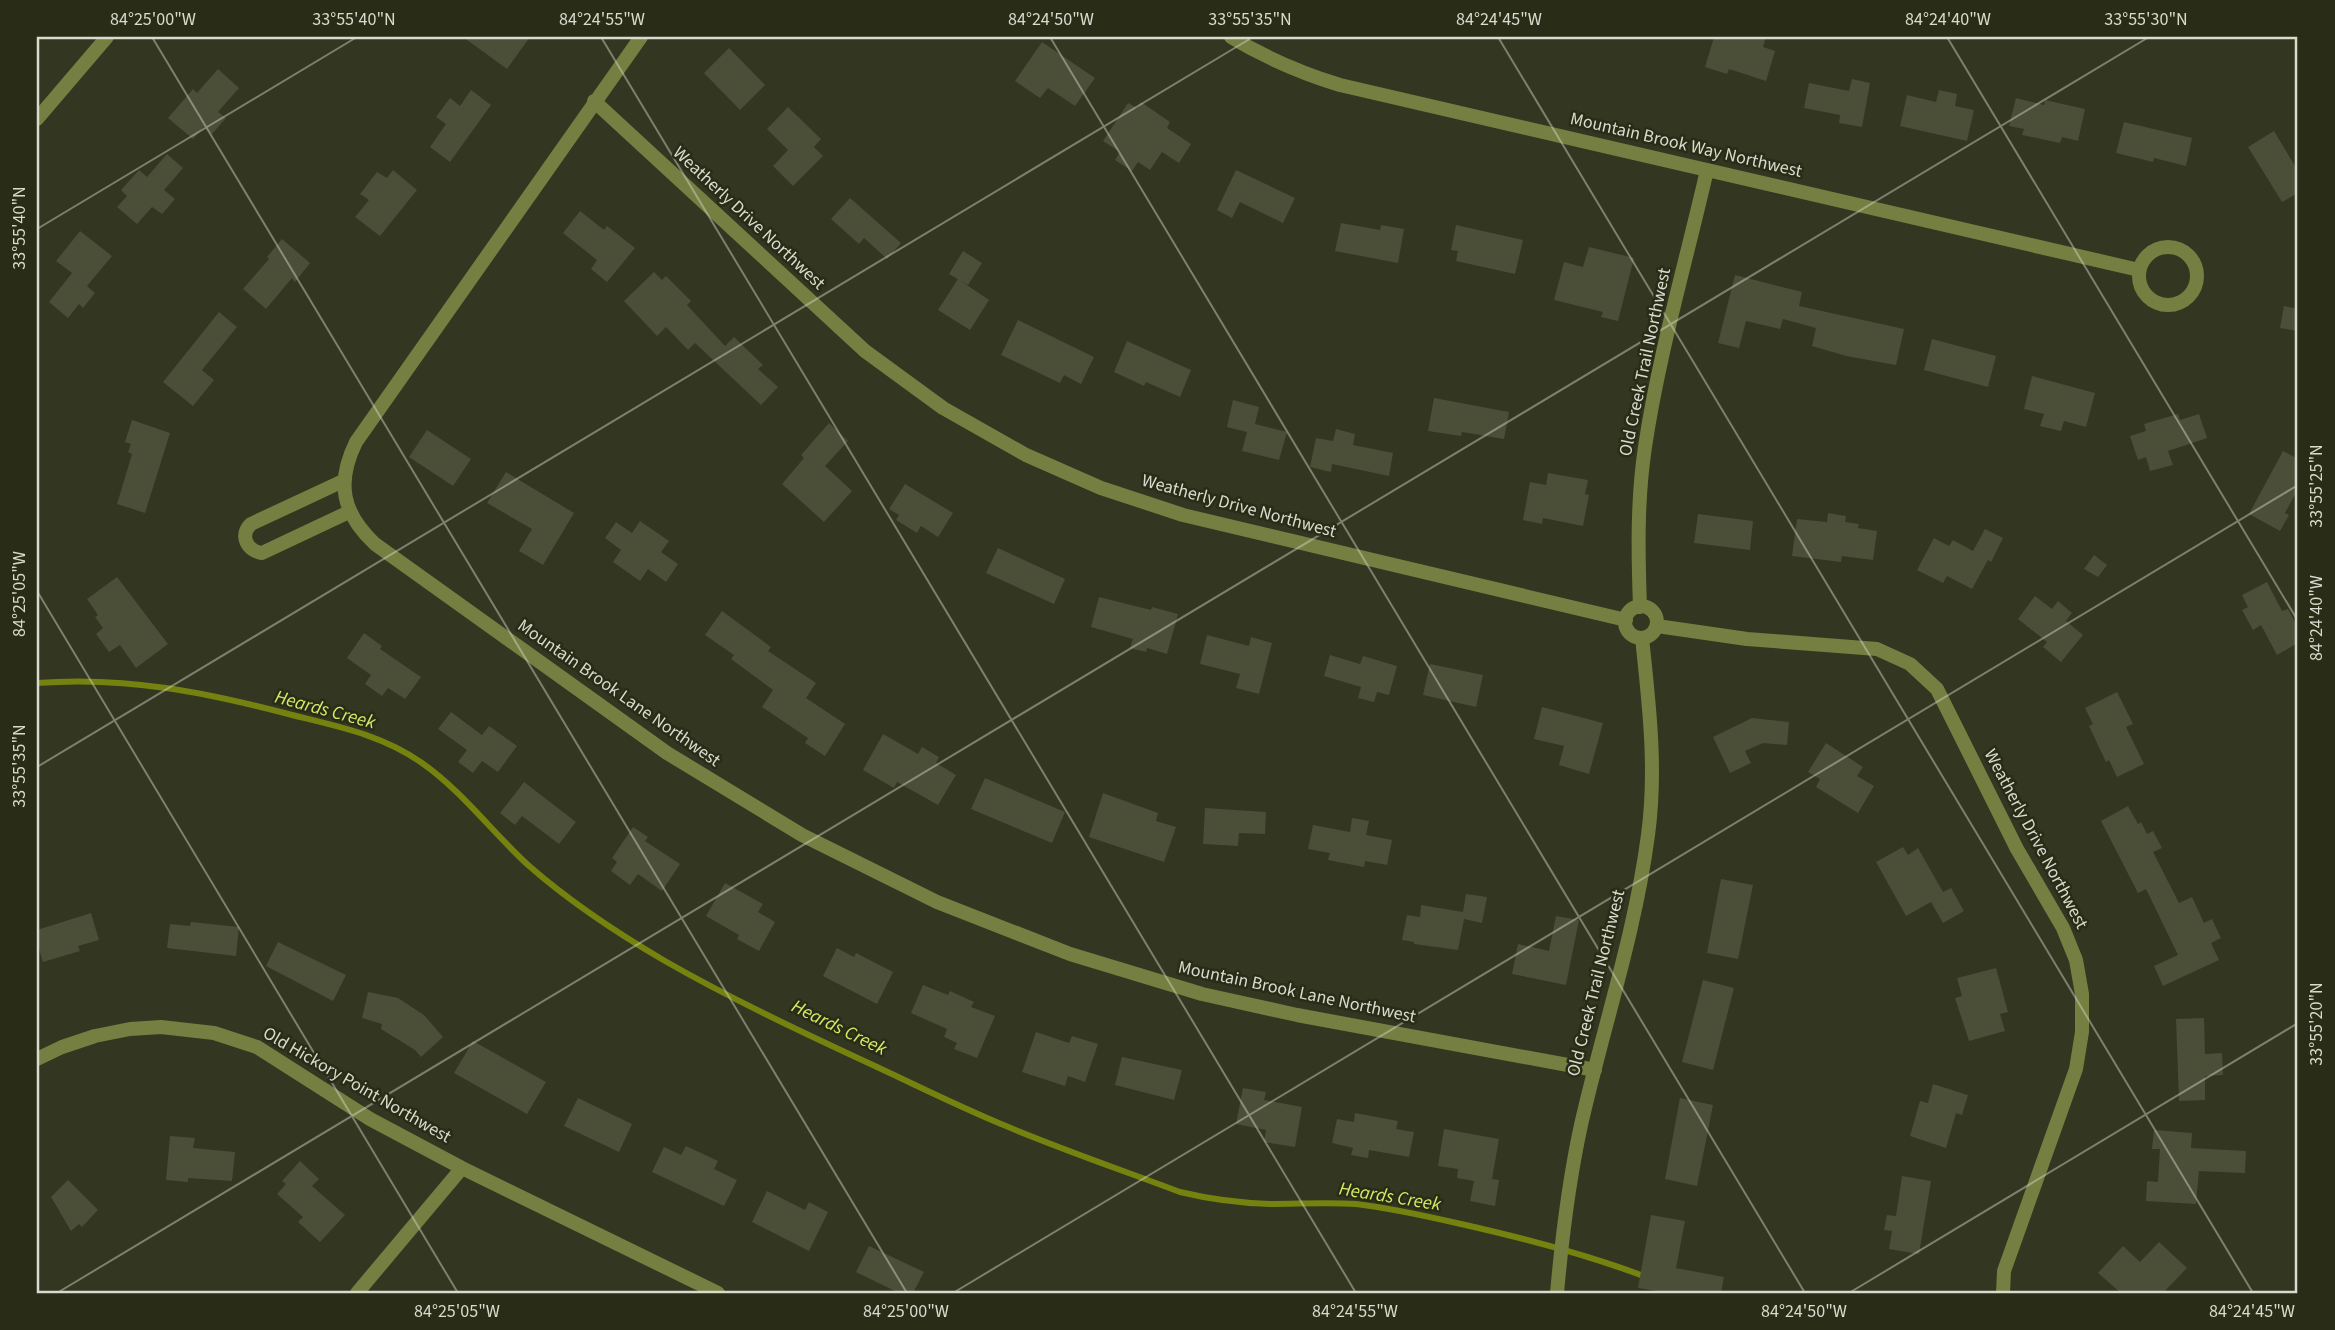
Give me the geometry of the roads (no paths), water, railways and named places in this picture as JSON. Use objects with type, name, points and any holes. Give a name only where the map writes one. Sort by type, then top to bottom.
[{"type":"street","points":[[37,119],[107,37]]},
{"type":"street","name":"Mountain Brook Lane Northwest","points":[[641,37],[356,442],[347,460],[343,481],[349,512],[359,529],[375,544],[667,753],[802,835],[937,902],[1070,954],[1202,994],[1297,1015],[1595,1070]]},
{"type":"street","name":"Mountain Brook Way Northwest","points":[[1231,37],[1301,73],[1340,85],[2139,270]]},
{"type":"street","name":"Weatherly Drive Northwest","points":[[594,101],[865,351],[943,408],[1026,455],[1101,488],[1183,514],[1626,620]]},
{"type":"street","name":"Old Creek Trail Northwest","points":[[1640,607],[1637,534],[1645,449],[1654,394],[1707,170]]},
{"type":"street","points":[[2162,247],[2174,247],[2185,250],[2193,259],[2198,281],[2185,300],[2163,305],[2144,292],[2139,282],[2139,270],[2143,260],[2152,251],[2162,247]]},
{"type":"street","points":[[343,481],[251,524],[244,537],[249,548],[262,553],[349,512]]},
{"type":"street","points":[[1640,607],[1652,611],[1656,616],[1657,626],[1651,635],[1642,638],[1632,635],[1626,626],[1626,620],[1632,610],[1640,607]]},
{"type":"street","name":"Weatherly Drive Northwest","points":[[1657,626],[1747,639],[1877,649],[1910,663],[1937,689],[2017,849],[2063,928],[2076,960],[2082,994],[2082,1032],[2076,1069],[2004,1271],[2003,1293]]},
{"type":"street","name":"Old Creek Trail Northwest","points":[[1557,1293],[1581,1127],[1634,922],[1648,833],[1652,726],[1642,638]]},
{"type":"street","name":"Old Hickory Point Northwest","points":[[37,1059],[95,1036],[130,1029],[161,1027],[214,1033],[257,1047],[370,1119],[462,1168],[718,1293]]},
{"type":"street","points":[[357,1293],[462,1168]]},
{"type":"waterway","name":"Heards Creek","points":[[37,683],[104,682],[168,688],[346,729],[393,746],[437,774],[528,865],[560,892],[665,961],[770,1016],[941,1097],[1093,1160],[1180,1192],[1213,1199],[1270,1204],[1356,1204],[1422,1215],[1554,1247],[1646,1277]]}]
